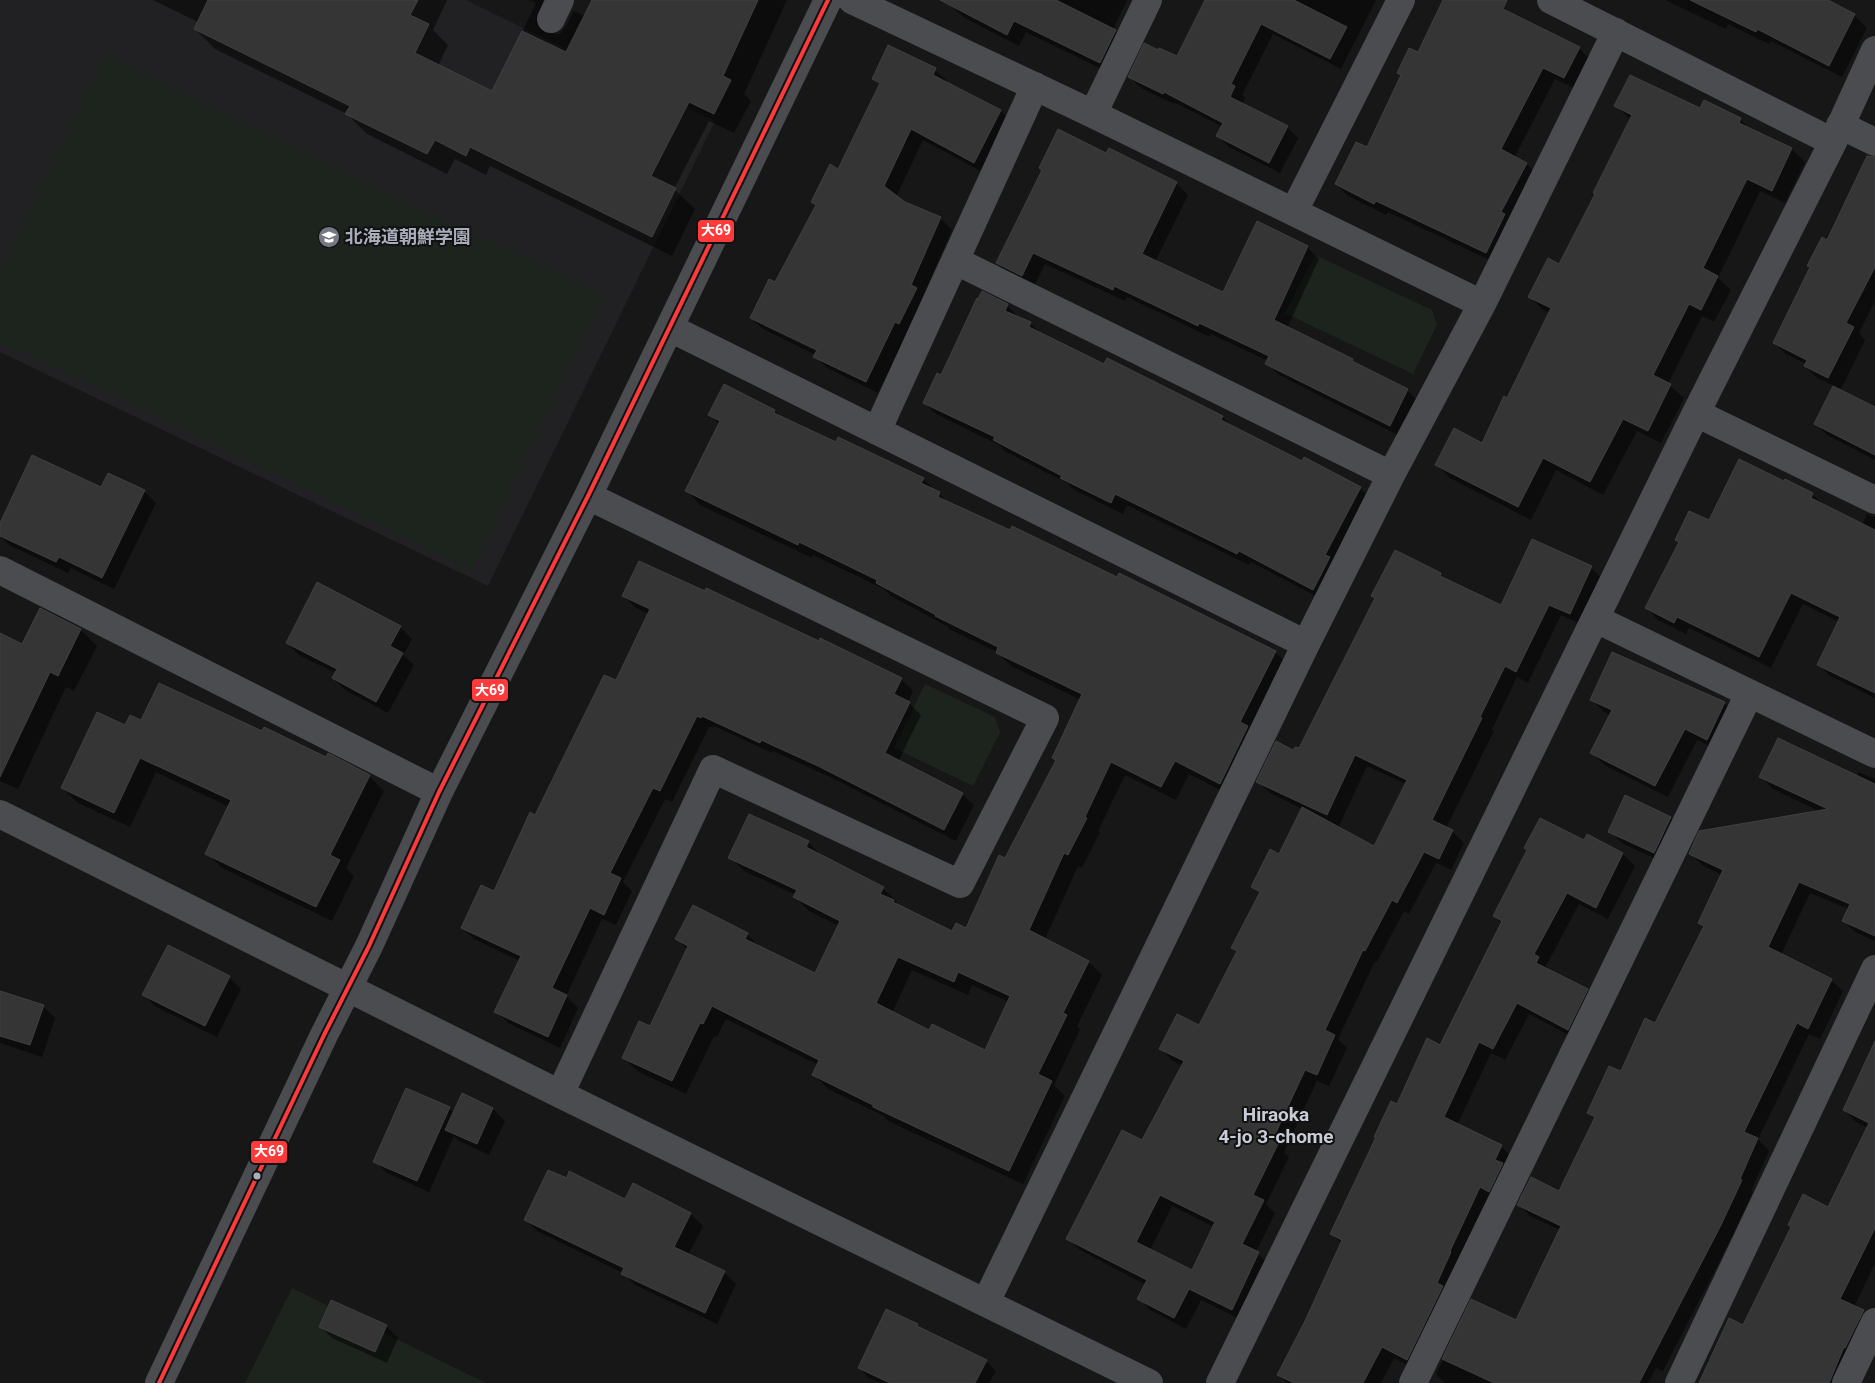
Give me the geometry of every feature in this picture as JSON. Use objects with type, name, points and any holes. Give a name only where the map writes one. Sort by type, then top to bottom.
[{"type":"street","points":[[158,1383],[348,987],[439,792],[588,496],[828,0]]},
{"type":"street","points":[[852,0],[1035,86],[1482,304]]},
{"type":"street","points":[[1093,114],[1148,0]]},
{"type":"street","points":[[1294,211],[1401,0]]},
{"type":"street","points":[[1551,0],[1616,32],[1837,133],[1875,142]]},
{"type":"street","points":[[986,1302],[1306,644],[1391,475],[1482,304],[1616,32]]},
{"type":"street","points":[[1220,1383],[1696,412],[1837,133],[1875,50]]},
{"type":"street","points":[[877,431],[1035,86]]},
{"type":"street","points":[[956,261],[1391,475]]},
{"type":"street","points":[[670,328],[1306,644]]},
{"type":"street","points":[[1696,412],[1875,500]]},
{"type":"street","points":[[560,1094],[713,769],[960,884],[1045,718],[588,496]]},
{"type":"street","points":[[0,570],[439,792]]},
{"type":"street","points":[[1596,619],[1875,754]]},
{"type":"street","points":[[1413,1383],[1749,694]]},
{"type":"street","points":[[0,814],[560,1094],[1149,1383]]},
{"type":"street","points":[[1679,1383],[1875,970]]},
{"type":"street","points":[[1846,1383],[1875,1322]]},
{"type":"shaded area","name":"北海道朝鮮学園","points":[[0,0],[466,0],[715,121],[488,586],[0,352]]},
{"type":"shaded area","points":[[104,55],[604,296],[472,569],[0,341],[0,268]]},
{"type":"shaded area","points":[[1315,255],[1432,310],[1437,325],[1413,374],[1285,313]]},
{"type":"shaded area","points":[[925,684],[995,717],[1000,732],[973,786],[894,748]]},
{"type":"shaded area","points":[[292,1288],[486,1383],[245,1383]]},
{"type":"building","points":[[208,0],[418,0],[410,15],[429,24],[415,53],[492,91],[522,31],[566,52],[592,0],[758,0],[723,76],[731,80],[714,114],[689,102],[651,176],[676,188],[652,237],[470,147],[466,156],[435,140],[427,154],[345,114],[350,106],[194,29]]},
{"type":"building","points":[[940,0],[1056,0],[1116,30],[1100,63],[1014,21],[1007,35]]},
{"type":"building","points":[[1205,0],[1294,0],[1347,27],[1330,59],[1261,24],[1231,84],[1235,86],[1230,97],[1288,126],[1269,163],[1216,136],[1223,123],[1164,92],[1163,94],[1128,77],[1144,43],[1177,56]]},
{"type":"building","points":[[1443,0],[1507,0],[1503,9],[1580,47],[1564,78],[1543,68],[1501,149],[1527,163],[1501,212],[1505,214],[1486,253],[1376,201],[1374,204],[1335,184],[1356,142],[1367,147],[1401,75],[1397,73],[1409,48],[1418,52]]},
{"type":"building","points":[[1690,0],[1828,0],[1855,14],[1829,66],[1757,29],[1756,32]]},
{"type":"building","points":[[888,45],[936,68],[933,75],[1001,110],[974,163],[911,129],[884,186],[905,202],[941,217],[911,285],[917,288],[899,324],[895,322],[866,382],[813,357],[817,350],[750,318],[769,279],[775,282],[816,205],[811,202],[830,164],[838,169],[880,83],[872,79]]},
{"type":"building","points":[[1630,75],[1700,108],[1704,100],[1741,118],[1739,123],[1792,148],[1772,191],[1747,179],[1703,268],[1718,276],[1701,310],[1689,304],[1653,375],[1671,384],[1648,431],[1623,419],[1590,482],[1543,458],[1518,507],[1435,465],[1454,428],[1482,443],[1504,396],[1507,398],[1551,308],[1528,297],[1548,258],[1559,264],[1595,194],[1593,193],[1632,115],[1614,106]]},
{"type":"building","points":[[1058,129],[1106,153],[1109,148],[1177,182],[1142,254],[1223,292],[1257,221],[1308,246],[1274,320],[1408,389],[1390,426],[1265,364],[1269,356],[1199,323],[1198,326],[1114,286],[1113,290],[1033,253],[1022,276],[996,263],[1042,170],[1039,168]]},
{"type":"building","points":[[1867,156],[1875,157],[1875,267],[1846,323],[1854,327],[1828,378],[1804,366],[1807,360],[1773,343],[1810,267],[1807,266],[1822,237],[1827,240]]},
{"type":"building","points":[[982,291],[1008,304],[1005,311],[1031,322],[1029,327],[1104,364],[1107,358],[1223,416],[1221,420],[1302,461],[1304,457],[1361,487],[1325,555],[1330,557],[1313,590],[1239,551],[1237,554],[1115,494],[1111,503],[1060,478],[1062,476],[993,440],[995,437],[923,403],[937,373],[941,375]]},
{"type":"building","points":[[724,384],[775,410],[774,413],[836,442],[838,437],[924,478],[921,483],[940,492],[938,497],[1010,530],[1012,526],[1117,577],[1119,573],[1276,651],[1240,722],[1248,726],[1220,784],[1175,761],[1161,787],[1111,762],[1085,817],[1087,818],[1068,855],[1064,853],[1029,930],[1089,961],[1063,1013],[1067,1015],[1038,1074],[1052,1081],[1009,1171],[873,1107],[873,1105],[812,1075],[819,1060],[712,1006],[703,1024],[700,1023],[672,1081],[622,1058],[639,1021],[650,1026],[688,946],[675,939],[693,905],[748,933],[745,939],[815,973],[840,921],[793,897],[797,890],[728,858],[749,814],[809,841],[806,847],[884,887],[880,894],[894,900],[893,902],[952,931],[956,923],[966,928],[999,855],[1005,858],[1056,760],[1052,758],[1082,694],[996,653],[998,647],[935,616],[876,583],[877,580],[799,542],[798,545],[685,491],[720,421],[708,415]],"holes":[[[898,957],[954,982],[958,972],[1010,996],[985,1050],[932,1024],[929,1030],[876,1003]]]},
{"type":"building","points":[[1833,386],[1875,407],[1875,455],[1814,424]]},
{"type":"building","points":[[32,455],[101,487],[108,473],[145,490],[102,578],[59,557],[56,562],[0,536],[0,523]]},
{"type":"building","points":[[1739,459],[1813,493],[1811,498],[1875,530],[1875,693],[1817,665],[1840,617],[1791,593],[1759,657],[1677,617],[1674,623],[1645,608],[1679,542],[1675,540],[1689,511],[1709,520]]},
{"type":"building","points":[[1532,539],[1592,566],[1570,614],[1549,605],[1516,672],[1505,666],[1432,820],[1453,830],[1439,859],[1424,852],[1397,903],[1392,900],[1365,951],[1363,950],[1325,1030],[1335,1035],[1317,1075],[1305,1070],[1272,1141],[1278,1144],[1253,1195],[1264,1200],[1242,1244],[1259,1252],[1232,1310],[1189,1289],[1174,1318],[1137,1299],[1147,1280],[1066,1239],[1122,1130],[1142,1140],[1184,1061],[1159,1049],[1177,1014],[1199,1025],[1237,951],[1231,948],[1260,892],[1251,887],[1270,849],[1279,854],[1302,807],[1374,846],[1407,780],[1355,755],[1327,815],[1256,782],[1276,741],[1293,750],[1295,747],[1299,748],[1375,598],[1371,596],[1395,550],[1441,573],[1440,576],[1501,605]],"holes":[[[1160,1195],[1215,1222],[1192,1270],[1136,1242]]]},
{"type":"building","points":[[639,561],[705,591],[706,588],[819,641],[820,638],[902,678],[894,694],[910,702],[885,753],[963,793],[944,830],[818,766],[761,740],[760,743],[702,716],[701,718],[697,716],[660,791],[653,788],[610,873],[621,878],[604,915],[590,908],[552,988],[567,995],[548,1037],[494,1012],[521,956],[461,928],[481,885],[494,891],[530,812],[535,815],[604,675],[616,680],[650,609],[622,596]]},
{"type":"building","points":[[317,582],[401,626],[390,646],[403,653],[376,702],[332,678],[337,669],[286,643]]},
{"type":"building","points":[[40,608],[81,629],[58,676],[50,672],[0,777],[0,633],[22,644]]},
{"type":"building","points":[[1612,652],[1725,702],[1707,740],[1685,729],[1655,786],[1590,753],[1612,710],[1590,700]]},
{"type":"building","points":[[159,683],[262,731],[264,727],[326,757],[328,753],[370,775],[330,855],[340,860],[316,907],[205,854],[231,800],[140,758],[114,813],[61,788],[97,712],[125,725],[130,715],[141,720]]},
{"type":"building","points":[[1778,738],[1875,784],[1875,936],[1842,921],[1850,904],[1799,882],[1768,947],[1832,979],[1808,1029],[1797,1023],[1744,1132],[1758,1138],[1740,1179],[1742,1180],[1721,1225],[1639,1383],[1494,1383],[1442,1359],[1471,1299],[1516,1320],[1561,1226],[1517,1205],[1531,1177],[1559,1191],[1595,1117],[1587,1113],[1609,1066],[1621,1071],[1645,1018],[1655,1023],[1704,926],[1698,923],[1723,870],[1689,854],[1699,831],[1828,809],[1759,777]]},
{"type":"building","points":[[1625,795],[1671,817],[1654,853],[1608,832]]},
{"type":"building","points":[[1540,818],[1584,840],[1587,834],[1623,853],[1596,908],[1567,893],[1534,954],[1539,957],[1536,963],[1588,989],[1568,1030],[1517,1003],[1493,1049],[1479,1042],[1444,1117],[1502,1145],[1495,1160],[1503,1163],[1489,1192],[1480,1187],[1437,1283],[1443,1286],[1407,1360],[1382,1347],[1363,1383],[1294,1383],[1277,1375],[1305,1321],[1342,1240],[1330,1234],[1391,1101],[1397,1104],[1427,1038],[1440,1045],[1502,921],[1493,916],[1527,850],[1524,848]]},
{"type":"building","points":[[168,945],[230,976],[205,1026],[142,995]]},
{"type":"building","points":[[0,991],[44,1005],[30,1045],[0,1036]]},
{"type":"building","points":[[1875,1041],[1875,1228],[1840,1299],[1864,1310],[1844,1347],[1829,1383],[1699,1383],[1729,1318],[1743,1325],[1791,1227],[1788,1225],[1803,1194],[1828,1207],[1869,1123],[1843,1110]]},
{"type":"building","points":[[406,1088],[450,1107],[417,1181],[373,1162]]},
{"type":"building","points":[[462,1093],[493,1108],[477,1144],[445,1130]]},
{"type":"building","points":[[548,1170],[567,1178],[569,1171],[625,1199],[633,1183],[691,1213],[674,1247],[725,1271],[705,1313],[621,1274],[624,1268],[524,1220]]},
{"type":"building","points":[[331,1300],[387,1325],[375,1352],[319,1327]]},
{"type":"building","points":[[886,1309],[987,1360],[975,1383],[890,1383],[858,1368]]},
{"type":"transit line","name":"大69","points":[[159,1383],[324,1035],[369,946],[439,792],[588,496],[828,0]]},
{"type":"place","name":"北海道朝鮮学園","points":[[329,237]]},
{"type":"district","name":"Hiraoka 4-jo 3-chome","points":[[1276,1125]]}]
